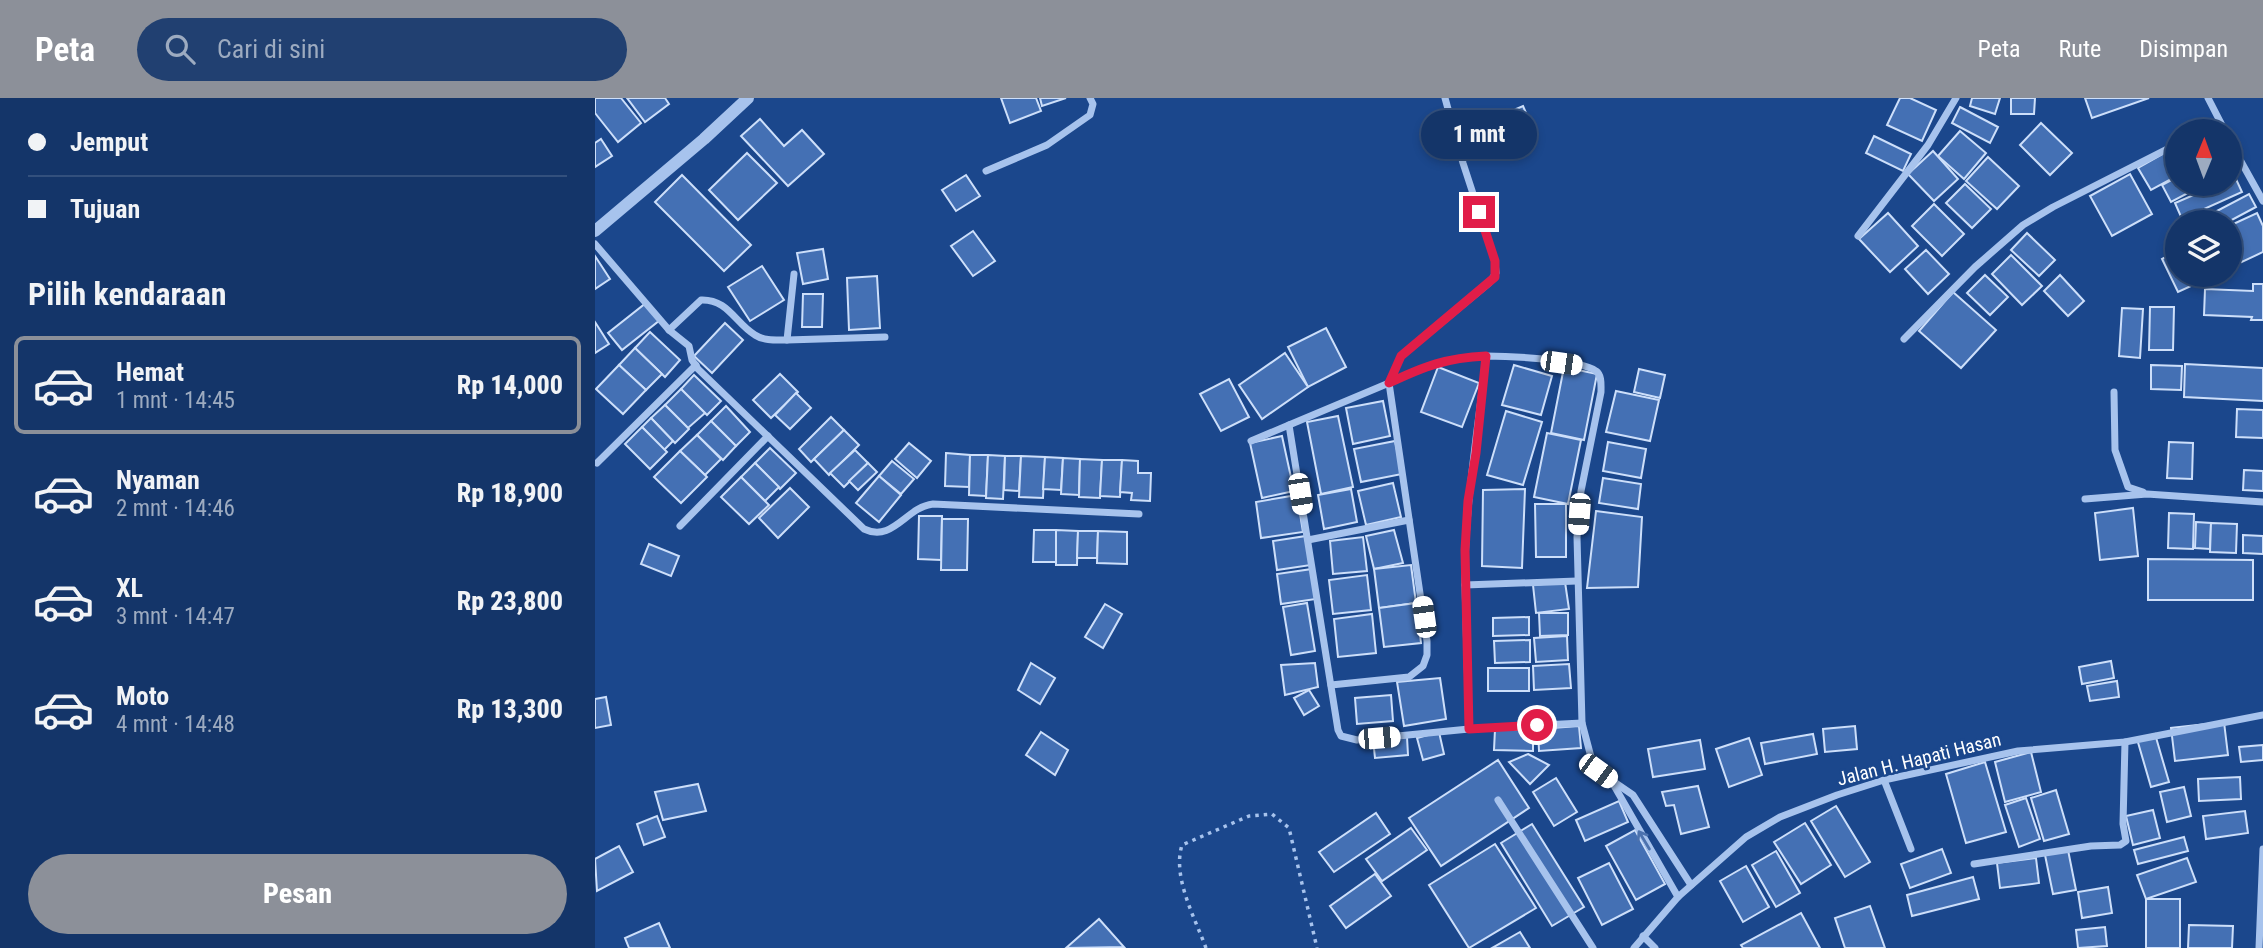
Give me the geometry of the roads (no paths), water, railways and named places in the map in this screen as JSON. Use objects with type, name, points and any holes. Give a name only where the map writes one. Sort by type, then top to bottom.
[{"type":"street","points":[[595,231],[748,98]]},
{"type":"street","points":[[986,171],[1047,145],[1090,115],[1093,104],[1090,98]]},
{"type":"street","points":[[1331,685],[1409,677],[1423,666],[1427,655],[1389,383],[1401,356],[1489,283],[1496,273],[1495,261],[1445,98]]},
{"type":"street","points":[[1858,236],[1929,145],[1956,98]]},
{"type":"street","points":[[2208,98],[2219,119]]},
{"type":"street","points":[[1905,339],[1975,267],[2023,225],[2165,150]]},
{"type":"street","points":[[2242,163],[2263,201]]},
{"type":"street","points":[[595,244],[669,330],[689,346],[696,365],[864,529],[888,531],[897,527],[917,508],[933,504],[1139,514]]},
{"type":"street","points":[[787,340],[794,274]]},
{"type":"street","points":[[669,330],[701,300],[708,300],[727,308],[754,335],[764,339],[885,337]]},
{"type":"street","points":[[1469,729],[1465,550],[1468,501],[1486,356]]},
{"type":"street","points":[[1251,442],[1429,365],[1460,358],[1517,356],[1583,366],[1596,371],[1601,392],[1581,491],[1577,581],[1582,723],[1591,757],[1598,771],[1633,795],[1691,886]]},
{"type":"street","points":[[597,463],[696,365]]},
{"type":"street","points":[[2114,391],[2115,450],[2128,487],[2147,494]]},
{"type":"street","points":[[1289,425],[1338,730],[1345,738],[1357,740],[1469,729],[1582,723]]},
{"type":"street","points":[[680,526],[768,436]]},
{"type":"street","points":[[2085,499],[2147,494],[2263,502]]},
{"type":"street","points":[[1308,540],[1409,520]]},
{"type":"street","points":[[1465,584],[1577,581]]},
{"type":"street","name":"Jalan H. Hapati Hasan","points":[[1634,948],[1678,897],[1745,837],[1780,817],[1884,780],[2018,751],[2125,741],[2263,715]]},
{"type":"street","points":[[1974,864],[2091,846],[2120,845],[2126,841],[2123,824],[2125,741]]},
{"type":"street","points":[[1884,780],[1911,849]]},
{"type":"street","points":[[1612,781],[1678,897]]},
{"type":"street","points":[[1499,800],[1593,948]]},
{"type":"street","points":[[2259,948],[2263,849]]},
{"type":"street","points":[[1643,936],[1655,948]]}]
